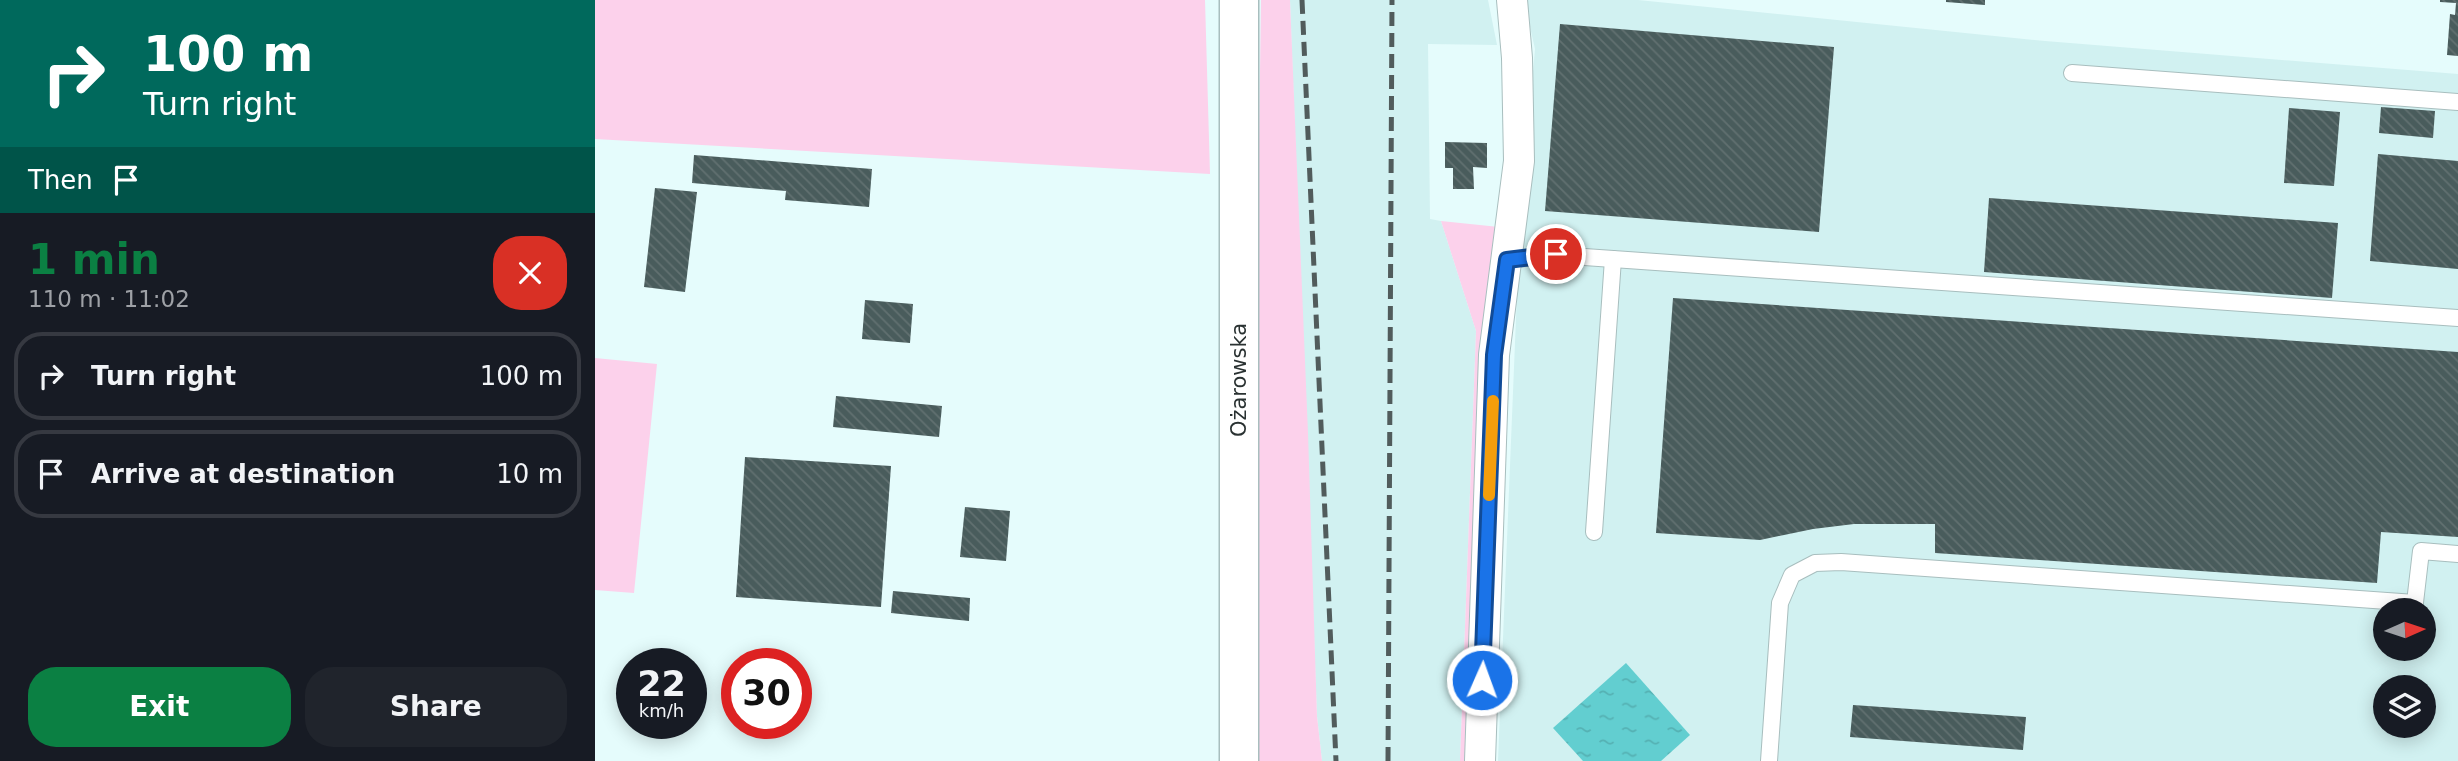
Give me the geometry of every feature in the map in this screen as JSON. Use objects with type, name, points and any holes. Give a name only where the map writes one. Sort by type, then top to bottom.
[{"type":"main road","name":"Ożarowska","points":[[1239,0],[1239,761]]},
{"type":"street","points":[[1480,761],[1494,355],[1519,161],[1517,58],[1512,0]]},
{"type":"lane","points":[[2072,74],[2458,102]]},
{"type":"lane","points":[[1507,260],[1556,254],[2458,318]]},
{"type":"lane","points":[[1594,532],[1613,259]]},
{"type":"lane","points":[[2415,598],[2421,551],[2458,554]]},
{"type":"lane","points":[[1769,761],[1780,603],[1792,575],[1815,563],[1841,562],[2373,604]]},
{"type":"shaded area","points":[[595,0],[1205,0],[1210,174],[595,139]]},
{"type":"shaded area","points":[[1261,0],[1290,0],[1317,716],[1322,761],[1259,761],[1257,287]]},
{"type":"shaded area","points":[[1290,0],[1488,0],[1497,45],[1428,44],[1430,219],[1441,221],[1476,331],[1460,761],[1322,761],[1317,716]]},
{"type":"shaded area","points":[[1524,0],[1638,0],[2045,41],[2458,74],[2458,761],[1498,761],[1520,220],[1535,49]]},
{"type":"shaded area","points":[[1441,221],[1499,227],[1467,761],[1460,761],[1476,331]]},
{"type":"shaded area","points":[[595,358],[657,364],[634,593],[595,590]]},
{"type":"water","points":[[1626,663],[1690,735],[1661,761],[1583,761],[1553,728]]},
{"type":"building","points":[[1985,0],[1985,5],[1946,2]]},
{"type":"building","points":[[2440,0],[2458,0],[2458,56],[2447,55],[2450,14],[2455,15],[2456,3]]},
{"type":"building","points":[[1560,24],[1834,47],[1819,232],[1545,211]]},
{"type":"building","points":[[2381,107],[2435,111],[2433,138],[2379,133]]},
{"type":"building","points":[[2289,108],[2340,112],[2334,186],[2284,183]]},
{"type":"building","points":[[1445,142],[1487,143],[1487,168],[1473,167],[1474,189],[1453,189],[1453,168],[1445,168]]},
{"type":"building","points":[[2378,154],[2458,161],[2458,269],[2370,261]]},
{"type":"building","points":[[694,155],[872,169],[869,207],[785,200],[786,191],[692,183]]},
{"type":"building","points":[[655,188],[697,192],[685,292],[644,287]]},
{"type":"building","points":[[1989,198],[2338,223],[2332,298],[1984,272]]},
{"type":"building","points":[[1673,298],[2458,352],[2458,537],[2381,532],[2377,583],[1935,553],[1935,524],[1854,524],[1760,540],[1656,533]]},
{"type":"building","points":[[865,300],[913,304],[910,343],[862,339]]},
{"type":"building","points":[[836,396],[942,406],[939,437],[833,427]]},
{"type":"building","points":[[745,457],[891,466],[881,607],[736,597]]},
{"type":"building","points":[[965,507],[1010,511],[1006,561],[960,557]]},
{"type":"building","points":[[893,591],[970,598],[969,621],[891,613]]},
{"type":"building","points":[[1853,705],[2026,717],[2023,750],[1850,737]]},
{"type":"railway","points":[[1302,0],[1336,761]]},
{"type":"railway","points":[[1388,761],[1392,0]]},
{"type":"slow traffic","points":[[1489,495],[1493,401]]},
{"type":"route","points":[[1482,680],[1494,355],[1507,260],[1556,254]]}]
